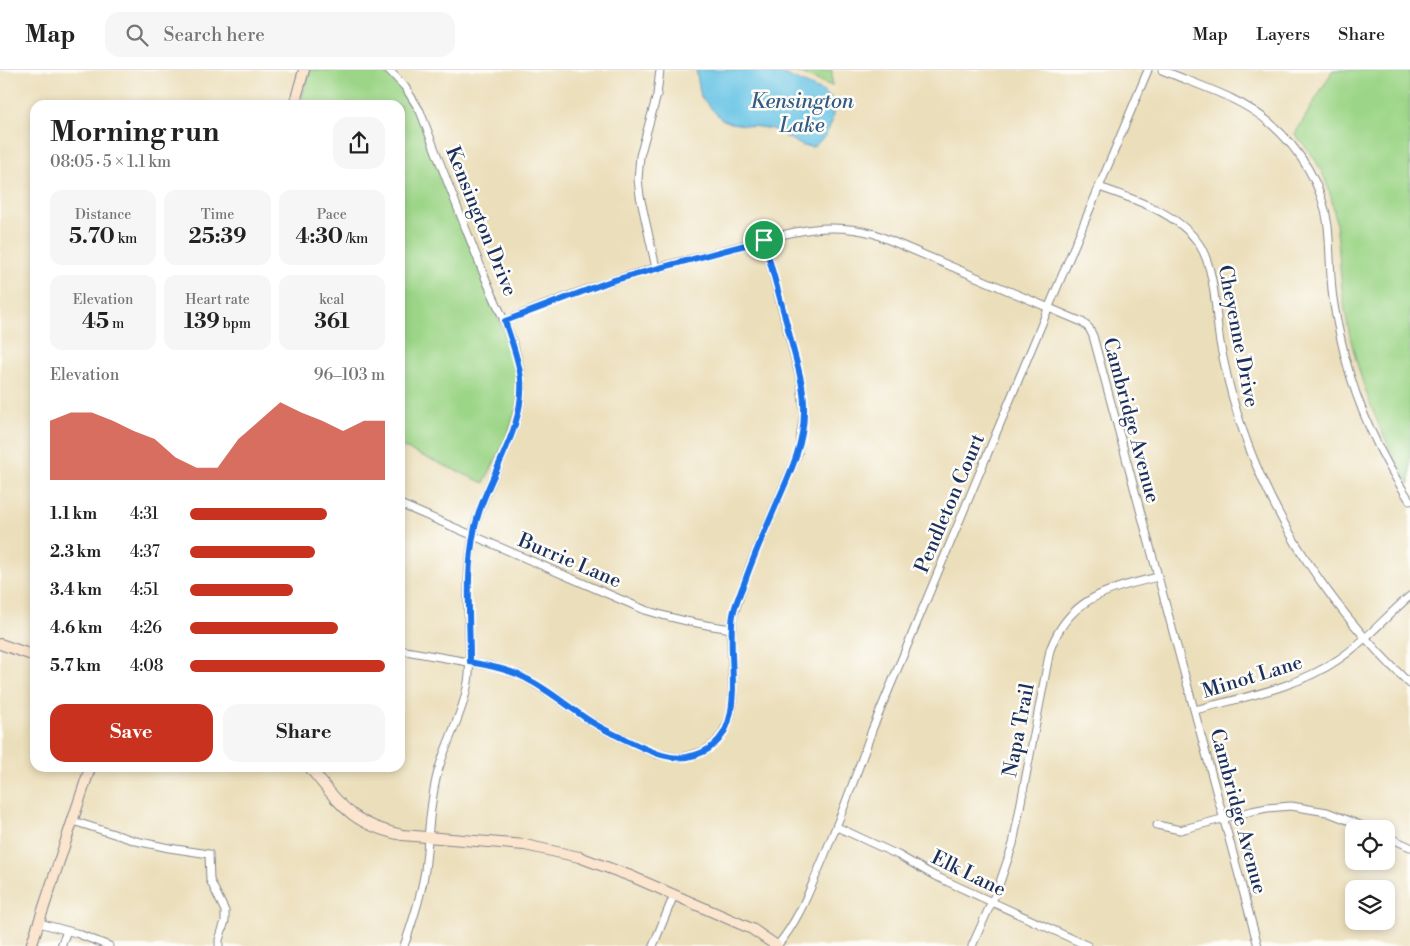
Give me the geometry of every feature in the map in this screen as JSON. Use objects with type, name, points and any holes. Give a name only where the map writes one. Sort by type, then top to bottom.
[{"type":"street","points":[[295,100],[304,70]]},
{"type":"street","name":"Kensington Drive","points":[[388,70],[405,87],[420,111],[487,282],[505,321],[520,371],[521,392],[512,432],[484,497],[470,555],[468,587],[470,662],[464,702],[437,773],[431,805],[421,892],[405,944]]},
{"type":"street","points":[[656,268],[638,179],[640,156],[654,106],[660,70]]},
{"type":"street","name":"Pendleton Court","points":[[777,946],[802,909],[837,827],[872,730],[1148,70]]},
{"type":"street","points":[[1162,70],[1252,110],[1280,132],[1292,145],[1310,173],[1326,217],[1335,312],[1350,375],[1378,445],[1410,501]]},
{"type":"street","name":"Cheyenne Drive","points":[[1099,187],[1170,217],[1182,225],[1200,246],[1211,272],[1219,339],[1228,381],[1252,456],[1272,501],[1293,540],[1319,580],[1364,637],[1410,684]]},
{"type":"street","name":"Cambridge Avenue","points":[[505,321],[582,290],[656,268],[800,230],[822,227],[860,229],[877,234],[1082,322],[1089,328],[1093,336],[1258,946]]},
{"type":"street","points":[[405,651],[490,666],[520,675],[553,695],[588,720],[656,754],[671,758],[688,757],[715,743],[730,718],[733,701],[732,629],[735,608],[751,563],[798,453],[804,413],[798,364],[764,240]]},
{"type":"street","name":"Burrie Lane","points":[[405,506],[644,610],[702,625],[732,629]]},
{"type":"street","name":"Napa Trail","points":[[972,946],[992,903],[1014,844],[1053,641],[1070,615],[1096,595],[1120,586],[1158,577]]},
{"type":"street","name":"Minot Lane","points":[[1195,710],[1280,687],[1308,677],[1339,659],[1410,596]]},
{"type":"street","points":[[0,644],[30,654]]},
{"type":"street","points":[[31,946],[89,772]]},
{"type":"street","points":[[313,772],[339,804],[362,821],[385,831],[428,837],[507,843],[555,851],[600,864],[752,929],[777,946]]},
{"type":"street","points":[[1157,825],[1180,830],[1267,808],[1304,807],[1327,812],[1347,820]]},
{"type":"street","points":[[73,821],[136,841],[209,854],[210,880],[225,911],[225,922],[219,946]]},
{"type":"street","name":"Elk Lane","points":[[837,827],[875,844],[935,876],[1088,946]]},
{"type":"street","points":[[1395,840],[1410,847]]},
{"type":"street","points":[[654,946],[674,895]]},
{"type":"street","points":[[38,923],[108,946]]},
{"type":"street","points":[[61,946],[67,931]]},
{"type":"street","points":[[405,944],[413,946]]},
{"type":"green space","points":[[309,70],[380,70],[392,79],[405,94],[419,118],[504,333],[516,369],[518,395],[516,409],[502,447],[484,483],[405,448],[405,100],[301,100]]},
{"type":"green space","points":[[792,70],[832,70],[832,86]]},
{"type":"green space","points":[[1333,70],[1410,70],[1410,484],[1387,443],[1361,378],[1345,310],[1335,215],[1331,196],[1325,178],[1316,161],[1295,134]]},
{"type":"water","name":"Kensington Lake","points":[[696,70],[775,70],[822,91],[831,98],[834,106],[832,122],[825,136],[812,147],[803,146],[772,129],[730,123],[720,118],[701,97]]},
{"type":"route","points":[[764,240],[798,364],[804,405],[801,439],[793,466],[751,563],[735,608],[731,637],[733,701],[727,726],[715,743],[704,750],[688,757],[671,758],[656,754],[611,733],[520,675],[470,662],[468,587],[470,555],[484,497],[512,432],[521,392],[518,361],[505,321],[582,290],[764,240]]}]
